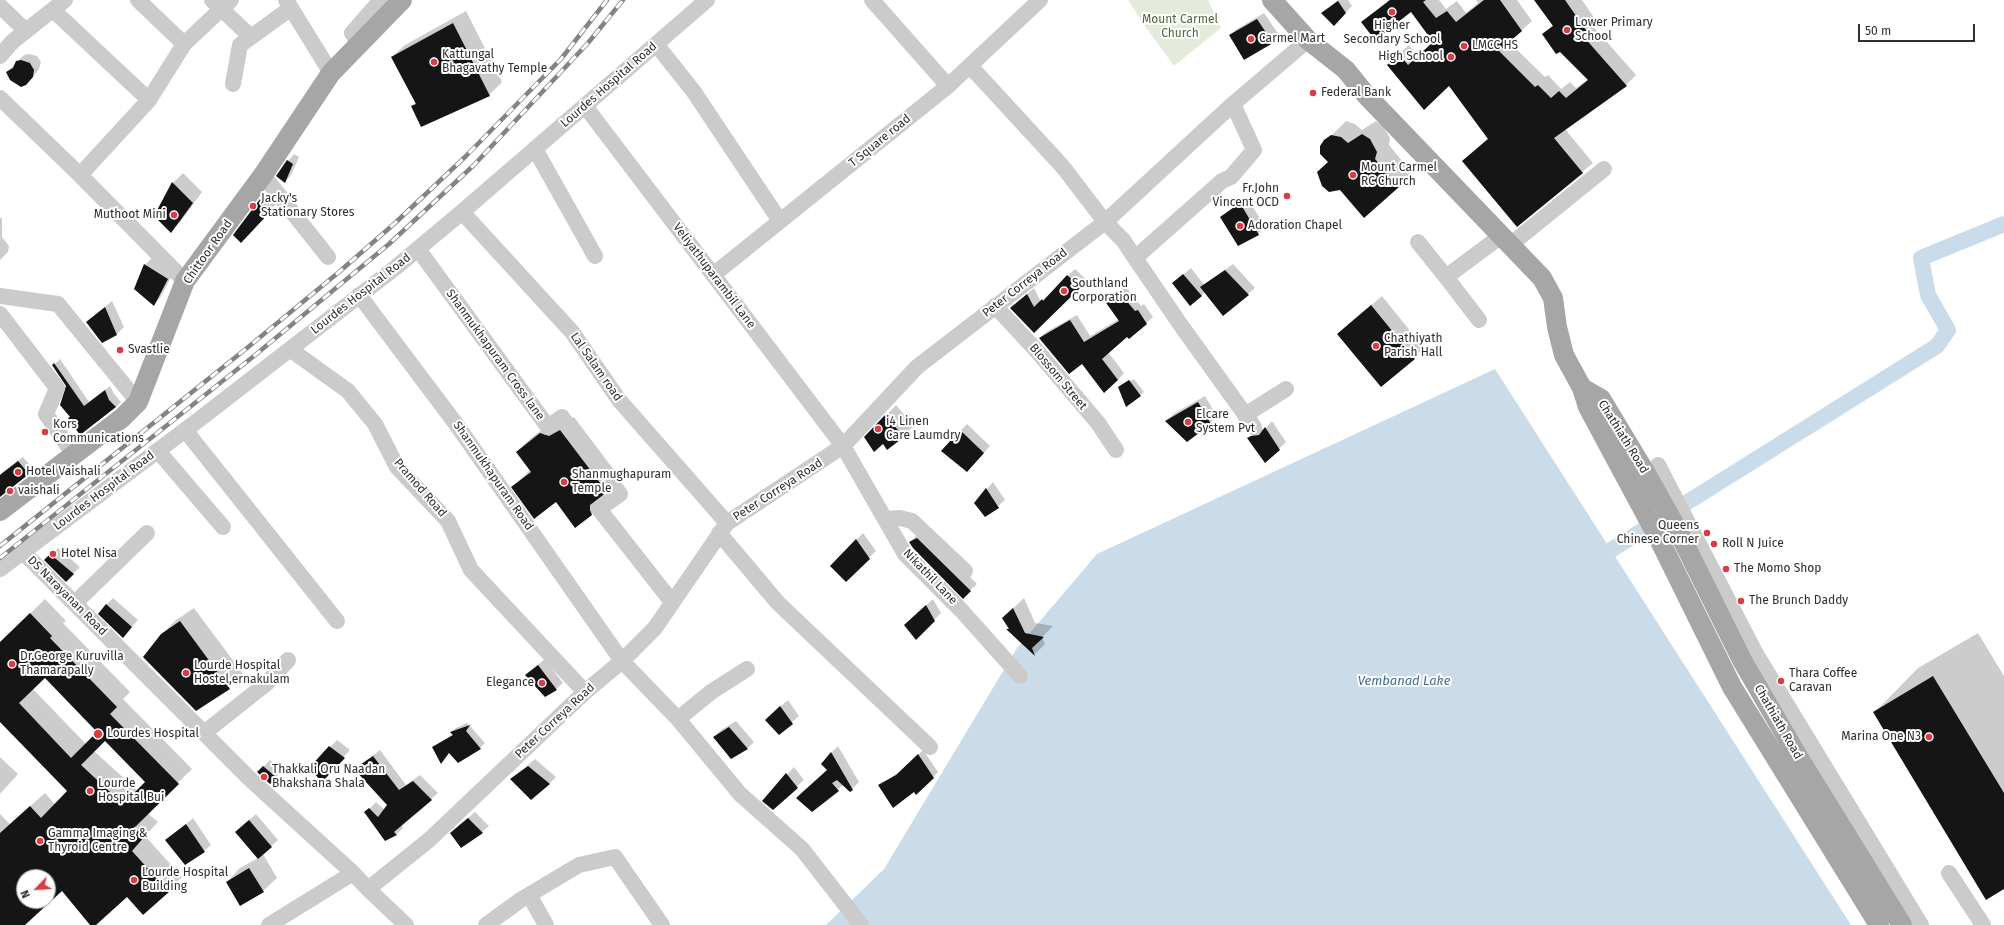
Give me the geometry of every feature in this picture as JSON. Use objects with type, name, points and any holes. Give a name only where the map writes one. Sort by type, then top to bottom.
[{"type":"main road","name":"Chittoor Road","points":[[0,511],[122,418],[138,402],[185,281],[263,175],[331,73],[402,0]]},
{"type":"main road","points":[[1272,0],[1308,40],[1346,70],[1366,95],[1506,241]]},
{"type":"main road","name":"Chathiath Road","points":[[1506,241],[1542,278],[1553,298],[1557,327],[1564,356],[1582,388],[1588,408],[1644,473],[1664,491],[1683,524],[1749,658],[1847,820],[1902,925]]},
{"type":"main road","name":"Chathiath Road","points":[[1644,473],[1640,502],[1732,687],[1879,925]]},
{"type":"main road","points":[[1664,550],[1693,545]]},
{"type":"street","points":[[138,0],[184,44]]},
{"type":"street","points":[[363,41],[352,33],[381,0]]},
{"type":"street","name":"Lourdes Hospital Road","points":[[0,569],[291,350],[418,249],[707,0]]},
{"type":"street","points":[[872,0],[948,86]]},
{"type":"street","name":"T Square road","points":[[713,275],[948,86],[1040,0]]},
{"type":"street","points":[[80,174],[149,100],[184,44],[221,3],[251,37]]},
{"type":"street","points":[[233,84],[240,45],[288,4],[331,73]]},
{"type":"street","points":[[0,56],[12,42],[59,5],[149,100]]},
{"type":"street","points":[[0,6],[26,31]]},
{"type":"street","name":"Peter Correya Road","points":[[368,890],[429,840],[585,692],[622,661],[655,628],[723,528],[843,446],[917,367],[1105,222],[1233,104],[1308,40]]},
{"type":"street","points":[[656,44],[694,92],[780,221]]},
{"type":"street","points":[[970,66],[1063,167],[1105,222],[1123,240],[1249,421],[1286,389]]},
{"type":"street","points":[[0,98],[80,174],[185,281]]},
{"type":"street","points":[[1135,258],[1222,181],[1232,177],[1254,150],[1233,104]]},
{"type":"street","name":"Veliyathuparambil Lane","points":[[585,106],[843,446]]},
{"type":"street","points":[[535,149],[595,256]]},
{"type":"street","points":[[1446,278],[1506,241],[1604,168]]},
{"type":"street","points":[[263,175],[328,257]]},
{"type":"street","name":"Lal Salam road","points":[[462,212],[572,332],[619,400],[723,528],[778,603],[930,748]]},
{"type":"street","points":[[1418,242],[1479,320]]},
{"type":"street","name":"Shanmukhapuram Cross lane","points":[[418,249],[548,427],[562,417],[620,494],[599,509],[672,602]]},
{"type":"street","name":"Shanmukhapuram Road","points":[[359,295],[460,430],[622,661],[678,719],[740,794],[802,849],[861,925]]},
{"type":"street","points":[[0,296],[58,304],[138,402]]},
{"type":"street","name":"Blossom Street","points":[[995,306],[1036,350],[1098,423],[1116,450]]},
{"type":"street","points":[[0,314],[57,388],[46,414],[74,455]]},
{"type":"street","name":"Pramod Road","points":[[291,350],[348,391],[375,424],[397,467],[448,520],[471,570],[585,692]]},
{"type":"street","points":[[185,430],[337,621]]},
{"type":"street","name":"Nikathil Lane","points":[[843,446],[905,554],[961,610],[1020,676]]},
{"type":"street","points":[[158,451],[223,527]]},
{"type":"street","points":[[886,519],[900,518],[912,521],[965,571]]},
{"type":"street","points":[[75,603],[147,533]]},
{"type":"street","name":"DS Narayanan Road","points":[[23,552],[251,780],[353,873]]},
{"type":"street","points":[[204,733],[267,683],[288,660]]},
{"type":"street","points":[[678,719],[711,692],[747,669]]},
{"type":"street","points":[[1847,820],[1921,925]]},
{"type":"street","points":[[486,925],[528,895],[579,865],[615,858],[662,925]]},
{"type":"street","points":[[269,925],[353,873],[368,890],[406,925]]},
{"type":"street","points":[[1949,873],[1983,925]]},
{"type":"street","points":[[528,895],[546,925]]},
{"type":"green space","name":"Mount Carmel Church","points":[[1128,0],[1208,0],[1221,28],[1174,66]]},
{"type":"water","name":"Vembanad Lake","points":[[1495,369],[1851,925],[826,925],[884,869],[1017,648],[1097,554]]},
{"type":"building","points":[[1390,0],[1426,0],[1423,2],[1436,18],[1447,11],[1456,22],[1484,0],[1500,0],[1522,31],[1499,51],[1535,87],[1538,85],[1551,98],[1559,91],[1566,98],[1588,80],[1560,52],[1556,54],[1542,34],[1553,26],[1534,0],[1565,0],[1588,33],[1583,36],[1627,86],[1554,138],[1583,173],[1517,227],[1462,161],[1488,139],[1449,86],[1424,110],[1387,65],[1399,54],[1408,65],[1433,42],[1411,12],[1375,40],[1361,22]]},
{"type":"building","points":[[1338,1],[1346,13],[1334,26],[1321,13]]},
{"type":"building","name":"Carmel Mart","points":[[1257,19],[1273,43],[1244,60],[1229,35]]},
{"type":"building","name":"Kattungal Bhagavathy Temple","points":[[453,23],[490,96],[421,127],[411,106],[416,104],[391,57]]},
{"type":"building","points":[[21,60],[30,63],[34,70],[33,77],[26,85],[21,87],[10,80],[6,72],[13,68],[16,61]]},
{"type":"building","name":"Mount Carmel RC Church","points":[[1362,134],[1370,139],[1377,152],[1375,159],[1399,187],[1364,218],[1340,190],[1329,192],[1322,186],[1317,172],[1328,162],[1320,154],[1320,146],[1324,140],[1331,135],[1341,137],[1348,143]]},
{"type":"building","points":[[287,160],[293,164],[285,183],[276,176]]},
{"type":"building","points":[[172,182],[193,203],[171,233],[154,216]]},
{"type":"building","points":[[260,199],[270,212],[241,243],[233,235]]},
{"type":"building","name":"Adoration Chapel","points":[[1240,203],[1259,235],[1238,246],[1220,217]]},
{"type":"building","points":[[144,264],[168,279],[154,306],[134,289]]},
{"type":"building","points":[[1225,270],[1249,295],[1223,316],[1200,287]]},
{"type":"building","points":[[1183,274],[1202,296],[1190,306],[1172,283]]},
{"type":"building","points":[[1067,275],[1081,287],[1034,333],[1010,308],[1027,294],[1034,307],[1042,299],[1043,301]]},
{"type":"building","points":[[1119,292],[1135,311],[1138,310],[1147,324],[1129,339],[1127,337],[1102,359],[1118,380],[1104,393],[1082,364],[1069,374],[1039,338],[1070,320],[1084,342],[1119,321],[1104,300]]},
{"type":"building","name":"Chathiyath Parish Hall","points":[[1371,305],[1415,359],[1381,387],[1337,334]]},
{"type":"building","points":[[105,307],[117,335],[102,343],[86,322]]},
{"type":"building","points":[[54,363],[84,406],[105,390],[109,400],[116,407],[80,435],[68,418],[70,417],[60,405],[66,386],[52,365]]},
{"type":"building","points":[[1129,380],[1141,396],[1126,407],[1118,387]]},
{"type":"building","name":"Elcare System Pvt","points":[[1198,402],[1211,424],[1187,442],[1165,421]]},
{"type":"building","name":"i4 Linen Care Laumdry","points":[[885,415],[904,437],[887,450],[883,444],[874,452],[864,437]]},
{"type":"building","points":[[1265,427],[1280,450],[1265,463],[1247,438],[1259,435]]},
{"type":"building","name":"Shanmughapuram Temple","points":[[560,430],[607,492],[590,505],[592,515],[575,528],[556,502],[534,519],[511,487],[531,472],[516,452],[540,433],[549,436]]},
{"type":"building","points":[[960,430],[984,453],[967,472],[941,451]]},
{"type":"building","points":[[18,461],[29,474],[0,497],[0,475]]},
{"type":"building","points":[[986,488],[999,508],[985,517],[974,503]]},
{"type":"building","points":[[917,538],[971,591],[963,599],[913,548],[909,542]]},
{"type":"building","points":[[856,539],[870,559],[846,582],[830,566]]},
{"type":"building","points":[[50,554],[74,574],[66,582],[44,560]]},
{"type":"building","points":[[106,604],[132,627],[123,638],[98,614]]},
{"type":"building","points":[[926,605],[935,621],[916,640],[904,625]]},
{"type":"building","points":[[1013,608],[1025,633],[1044,637],[1032,648],[1035,656],[1006,629],[1009,629],[1002,618]]},
{"type":"building","points":[[30,613],[52,636],[50,638],[117,707],[110,714],[179,784],[134,828],[145,836],[132,851],[169,892],[143,915],[127,897],[96,925],[90,925],[62,891],[56,897],[56,869],[16,869],[16,909],[42,909],[25,925],[0,925],[0,833],[30,806],[41,818],[67,791],[0,722],[0,642]],"holes":[[[45,678],[97,732],[71,758],[19,703]],[[105,741],[145,782],[123,804],[81,765]]]},
{"type":"building","name":"Lourde Hospital Hostel,ernakulam","points":[[180,621],[230,689],[196,711],[143,657],[161,634]]},
{"type":"building","name":"Elegance","points":[[538,665],[557,690],[545,697],[525,675]]},
{"type":"building","points":[[1933,676],[2004,793],[2004,889],[1986,900],[1873,712]]},
{"type":"building","points":[[780,706],[793,724],[779,735],[765,720]]},
{"type":"building","points":[[470,725],[466,731],[481,749],[458,763],[449,753],[441,764],[432,747],[453,735],[450,732]]},
{"type":"building","points":[[729,727],[748,749],[731,759],[713,737]]},
{"type":"building","points":[[329,746],[345,758],[322,782],[309,768]]},
{"type":"building","points":[[831,752],[853,790],[850,792],[837,780],[832,783],[839,791],[812,812],[796,798],[827,770],[821,764]]},
{"type":"building","points":[[918,754],[934,778],[916,795],[914,792],[893,808],[878,785],[896,775]]},
{"type":"building","points":[[373,756],[399,790],[413,781],[432,800],[394,832],[397,835],[385,841],[364,812],[369,808],[378,817],[387,805],[354,769]]},
{"type":"building","points":[[263,766],[277,778],[270,784],[257,772]]},
{"type":"building","points":[[528,766],[550,784],[531,800],[510,779]]},
{"type":"building","points":[[786,773],[798,788],[773,810],[762,801]]},
{"type":"building","points":[[468,818],[483,833],[461,848],[450,833]]},
{"type":"building","name":"Lourde Hospital Building","points":[[249,820],[272,847],[258,859],[235,832]]},
{"type":"building","name":"Lourde Hospital Building","points":[[186,824],[205,852],[185,865],[165,840]]},
{"type":"building","name":"Lourde Hospital Building","points":[[249,868],[264,892],[240,906],[226,882]]},
{"type":"waterway","points":[[1611,550],[1937,346],[1948,330],[1928,295],[1921,258],[2004,224]]},
{"type":"railway","points":[[0,546],[247,348],[339,272],[394,224],[465,157],[561,59],[607,0]]},
{"type":"railway","points":[[0,558],[254,356],[389,244],[474,165],[588,43],[623,0]]},
{"type":"place","name":"Higher Secondary School","points":[[1392,12]]},
{"type":"place","name":"Lower Primary School","points":[[1567,30]]},
{"type":"place","name":"Carmel Mart","points":[[1251,39]]},
{"type":"place","name":"LMCC HS","points":[[1464,46]]},
{"type":"place","name":"High School","points":[[1451,57]]},
{"type":"place","name":"Kattungal Bhagavathy Temple","points":[[434,62]]},
{"type":"place","name":"Federal Bank","points":[[1313,93]]},
{"type":"place","name":"Mount Carmel RC Church","points":[[1353,175]]},
{"type":"place","name":"Fr.John Vincent OCD","points":[[1287,196]]},
{"type":"place","name":"Jacky's Stationary Stores","points":[[253,206]]},
{"type":"place","name":"Muthoot Mini","points":[[174,215]]},
{"type":"place","name":"Adoration Chapel","points":[[1240,226]]},
{"type":"place","name":"Southland Corporation","points":[[1064,291]]},
{"type":"place","name":"Chathiyath Parish Hall","points":[[1376,346]]},
{"type":"place","name":"Svastlie","points":[[120,350]]},
{"type":"place","name":"Elcare System Pvt","points":[[1188,422]]},
{"type":"place","name":"i4 Linen Care Laumdry","points":[[878,429]]},
{"type":"place","name":"Kors Communications","points":[[45,432]]},
{"type":"place","name":"Hotel Vaishali","points":[[18,472]]},
{"type":"place","name":"Shanmughapuram Temple","points":[[564,482]]},
{"type":"place","name":"vaishali","points":[[10,491]]},
{"type":"place","name":"Queens Chinese Corner","points":[[1707,533]]},
{"type":"place","name":"Roll N Juice","points":[[1714,544]]},
{"type":"place","name":"Hotel Nisa","points":[[53,554]]},
{"type":"place","name":"The Momo Shop","points":[[1726,569]]},
{"type":"place","name":"The Brunch Daddy","points":[[1741,601]]},
{"type":"place","name":"Dr.George Kuruvilla Thamarapally","points":[[12,664]]},
{"type":"place","name":"Lourde Hospital Hostel,ernakulam","points":[[186,673]]},
{"type":"place","name":"Thara Coffee Caravan","points":[[1781,681]]},
{"type":"place","name":"Elegance","points":[[542,683]]},
{"type":"place","name":"Lourdes Hospital","points":[[98,734]]},
{"type":"place","name":"Marina One N3","points":[[1929,737]]},
{"type":"place","name":"Thakkali Oru Naadan Bhakshana Shala","points":[[264,777]]},
{"type":"place","name":"Lourde Hospital Bui","points":[[90,791]]},
{"type":"place","name":"Gamma Imaging & Thyroid Centre","points":[[40,841]]},
{"type":"place","name":"Lourde Hospital Building","points":[[134,880]]}]
